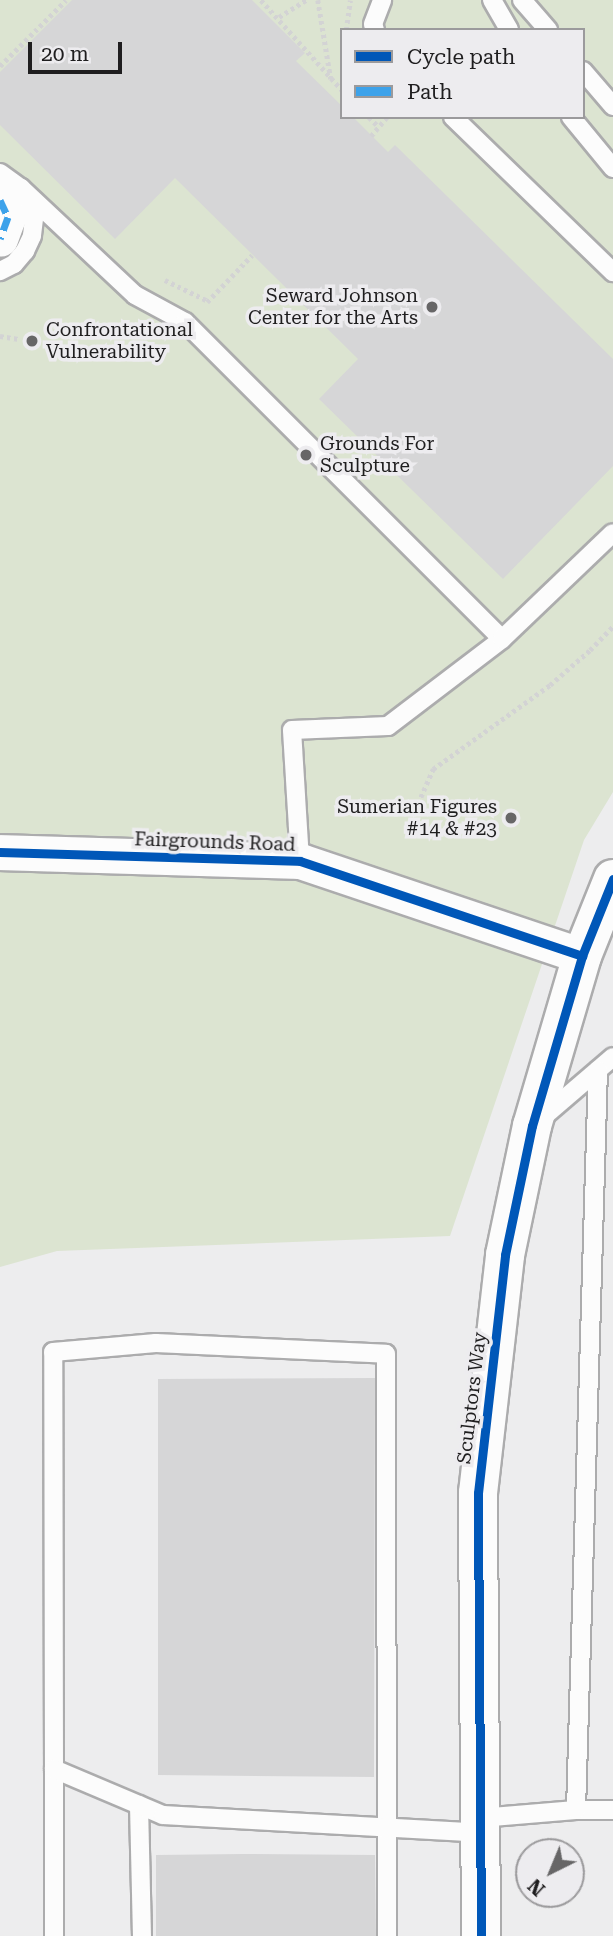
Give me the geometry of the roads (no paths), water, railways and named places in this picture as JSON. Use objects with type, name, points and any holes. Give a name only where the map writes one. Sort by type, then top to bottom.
[{"type":"street","points":[[0,239],[8,217],[9,186]]},
{"type":"street","name":"Fairgrounds Road","points":[[0,852],[300,861],[582,956]]},
{"type":"street","name":"Sculptors Way","points":[[481,1936],[478,1493],[505,1255],[532,1126],[582,956],[613,879]]},
{"type":"lane","points":[[374,28],[373,24],[382,0]]},
{"type":"lane","points":[[492,0],[508,28]]},
{"type":"lane","points":[[522,0],[546,28]]},
{"type":"lane","points":[[585,73],[613,106]]},
{"type":"lane","points":[[455,119],[613,272]]},
{"type":"lane","points":[[572,119],[613,168]]},
{"type":"lane","points":[[0,166],[9,186],[135,295],[185,322],[502,639]]},
{"type":"lane","points":[[0,271],[14,264],[25,251],[32,236],[34,219],[30,202],[9,186]]},
{"type":"lane","points":[[300,861],[292,730],[388,726],[502,639],[613,533]]},
{"type":"lane","points":[[532,1126],[613,1057]]},
{"type":"lane","points":[[576,1810],[598,1070]]},
{"type":"lane","points":[[54,1936],[53,1352],[156,1343],[386,1354],[387,1936]]},
{"type":"lane","points":[[54,1769],[163,1815],[388,1827],[480,1825],[576,1810],[613,1810]]},
{"type":"lane","points":[[139,1805],[142,1936]]},
{"type":"place","name":"Seward Johnson Center for the Arts","points":[[432,307]]},
{"type":"place","name":"Confrontational Vulnerability","points":[[32,341]]},
{"type":"place","name":"Grounds For Sculpture","points":[[306,455]]},
{"type":"place","name":"Sumerian Figures #14 & #23","points":[[511,818]]}]
